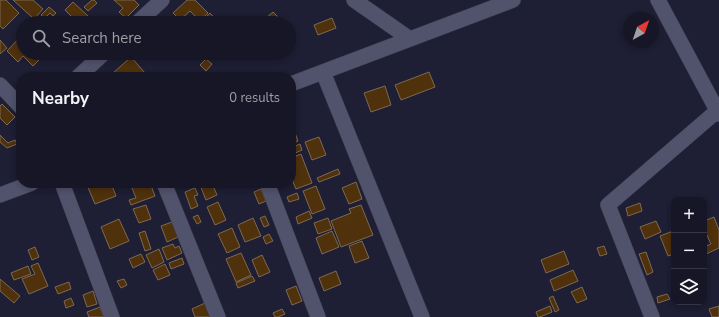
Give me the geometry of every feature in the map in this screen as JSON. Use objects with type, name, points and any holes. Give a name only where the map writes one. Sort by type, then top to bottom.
[{"type":"street","points":[[145,16],[162,0]]},
{"type":"street","points":[[354,0],[410,39]]},
{"type":"street","points":[[296,82],[513,0]]},
{"type":"street","points":[[652,317],[608,205],[718,112],[658,0]]},
{"type":"street","points":[[83,72],[96,60]]},
{"type":"street","points":[[323,72],[422,317]]},
{"type":"street","points":[[0,85],[16,102]]},
{"type":"street","points":[[0,195],[19,188]]},
{"type":"street","points":[[64,188],[112,317]]},
{"type":"street","points":[[166,188],[218,317]]},
{"type":"street","points":[[269,188],[315,316]]},
{"type":"building","points":[[0,0],[6,0],[19,13],[3,29],[0,26]]},
{"type":"building","points":[[13,0],[33,0],[43,9],[37,16],[31,16]]},
{"type":"building","points":[[92,0],[97,3],[88,11],[84,7]]},
{"type":"building","points":[[114,0],[134,0],[139,5],[128,16],[124,16],[119,12],[123,8]]},
{"type":"building","points":[[187,0],[195,0],[208,13],[205,16],[195,16],[190,11],[184,16],[176,16],[173,13]]},
{"type":"building","points":[[73,2],[88,16],[71,16],[65,10]]},
{"type":"building","points":[[49,7],[56,13],[53,16],[50,13],[47,16],[41,15]]},
{"type":"building","points":[[273,12],[277,16],[268,16]]},
{"type":"building","points":[[332,18],[336,28],[318,35],[314,25]]},
{"type":"building","points":[[0,40],[7,48],[0,54]]},
{"type":"building","points":[[16,41],[16,60],[7,51]]},
{"type":"building","points":[[27,60],[39,60],[33,66]]},
{"type":"building","points":[[128,60],[134,60],[144,72],[114,72]]},
{"type":"building","points":[[205,60],[212,64],[206,71],[200,65]]},
{"type":"building","points":[[429,72],[435,87],[401,100],[395,85]]},
{"type":"building","points":[[385,86],[391,105],[371,112],[364,93]]},
{"type":"building","points":[[2,104],[15,117],[7,125],[0,118],[0,106]]},
{"type":"building","points":[[0,135],[8,143],[15,140],[16,144],[7,148],[0,142]]},
{"type":"building","points":[[319,137],[326,155],[312,160],[305,142]]},
{"type":"building","points":[[300,144],[302,150],[296,153],[296,146]]},
{"type":"building","points":[[301,154],[312,183],[296,189],[296,188],[296,156]]},
{"type":"building","points":[[338,169],[340,174],[319,182],[317,178]]},
{"type":"building","points":[[356,182],[362,199],[349,204],[342,188]]},
{"type":"building","points":[[316,186],[325,209],[312,214],[303,191]]},
{"type":"building","points":[[88,188],[113,188],[116,196],[95,204]]},
{"type":"building","points":[[132,188],[152,188],[155,196],[131,205],[129,200],[136,198]]},
{"type":"building","points":[[195,188],[198,195],[194,196],[198,206],[191,209],[185,192]]},
{"type":"building","points":[[201,188],[214,188],[217,195],[206,200]]},
{"type":"building","points":[[261,189],[266,201],[259,204],[254,192]]},
{"type":"building","points":[[297,193],[299,199],[289,202],[287,197]]},
{"type":"building","points":[[218,202],[226,220],[215,225],[207,207]]},
{"type":"building","points":[[640,203],[642,211],[628,216],[626,208]]},
{"type":"building","points":[[146,205],[151,219],[139,223],[133,209]]},
{"type":"building","points":[[361,205],[373,235],[341,247],[331,221],[351,213],[349,209]]},
{"type":"building","points":[[309,211],[312,218],[298,224],[296,217]]},
{"type":"building","points":[[198,215],[201,222],[197,224],[193,217]]},
{"type":"building","points":[[265,216],[269,225],[264,227],[260,218]]},
{"type":"building","points":[[714,217],[719,230],[719,248],[707,254],[707,246],[711,244],[707,235],[707,220]]},
{"type":"building","points":[[253,218],[261,236],[245,242],[238,225]]},
{"type":"building","points":[[328,218],[332,229],[318,234],[314,223]]},
{"type":"building","points":[[119,219],[129,241],[110,249],[101,227]]},
{"type":"building","points":[[656,221],[661,232],[645,239],[640,227]]},
{"type":"building","points":[[172,222],[178,237],[167,242],[161,226]]},
{"type":"building","points":[[232,228],[240,247],[227,253],[218,234]]},
{"type":"building","points":[[145,231],[151,249],[145,251],[139,233]]},
{"type":"building","points":[[332,231],[339,247],[322,254],[316,238]]},
{"type":"building","points":[[671,232],[671,255],[668,256],[660,236]]},
{"type":"building","points":[[269,234],[273,241],[266,244],[263,237]]},
{"type":"building","points":[[362,241],[369,258],[355,263],[349,246]]},
{"type":"building","points":[[173,244],[175,248],[179,246],[182,253],[167,260],[162,248]]},
{"type":"building","points":[[604,246],[607,254],[600,256],[597,248]]},
{"type":"building","points":[[35,247],[39,257],[32,260],[28,250]]},
{"type":"building","points":[[159,249],[164,262],[152,268],[146,255]]},
{"type":"building","points":[[564,251],[569,264],[546,273],[541,260]]},
{"type":"building","points":[[646,252],[653,272],[647,275],[639,254]]},
{"type":"building","points":[[241,253],[251,275],[236,282],[226,259]]},
{"type":"building","points":[[141,254],[145,262],[133,268],[129,259]]},
{"type":"building","points":[[262,255],[270,272],[259,277],[252,260]]},
{"type":"building","points":[[182,258],[184,264],[171,269],[169,263]]},
{"type":"building","points":[[38,263],[48,286],[29,294],[22,279],[35,274],[31,266]]},
{"type":"building","points":[[165,264],[170,275],[158,280],[153,270]]},
{"type":"building","points":[[28,266],[31,274],[14,280],[11,273]]},
{"type":"building","points":[[573,270],[578,281],[554,291],[550,280]]},
{"type":"building","points":[[336,271],[341,284],[324,291],[319,278]]},
{"type":"building","points":[[252,276],[255,281],[238,288],[236,283]]},
{"type":"building","points":[[0,279],[20,296],[14,303],[0,291]]},
{"type":"building","points":[[124,279],[127,285],[121,288],[117,281]]},
{"type":"building","points":[[69,282],[71,289],[58,294],[55,287]]},
{"type":"building","points":[[296,286],[302,301],[292,305],[286,290]]},
{"type":"building","points":[[582,287],[587,299],[577,303],[571,292]]},
{"type":"building","points":[[93,291],[97,304],[87,307],[83,295]]},
{"type":"building","points":[[667,294],[670,299],[658,303],[657,297]]},
{"type":"building","points":[[553,296],[559,310],[555,312],[549,298]]},
{"type":"building","points":[[71,298],[74,305],[66,308],[64,301]]},
{"type":"building","points":[[205,303],[211,317],[195,317],[192,309]]},
{"type":"building","points":[[550,306],[552,312],[538,317],[536,312]]},
{"type":"building","points":[[719,306],[719,317],[712,317],[709,309]]},
{"type":"building","points":[[100,307],[104,317],[89,317],[87,312]]},
{"type":"building","points":[[282,309],[285,314],[275,317],[273,313]]}]
